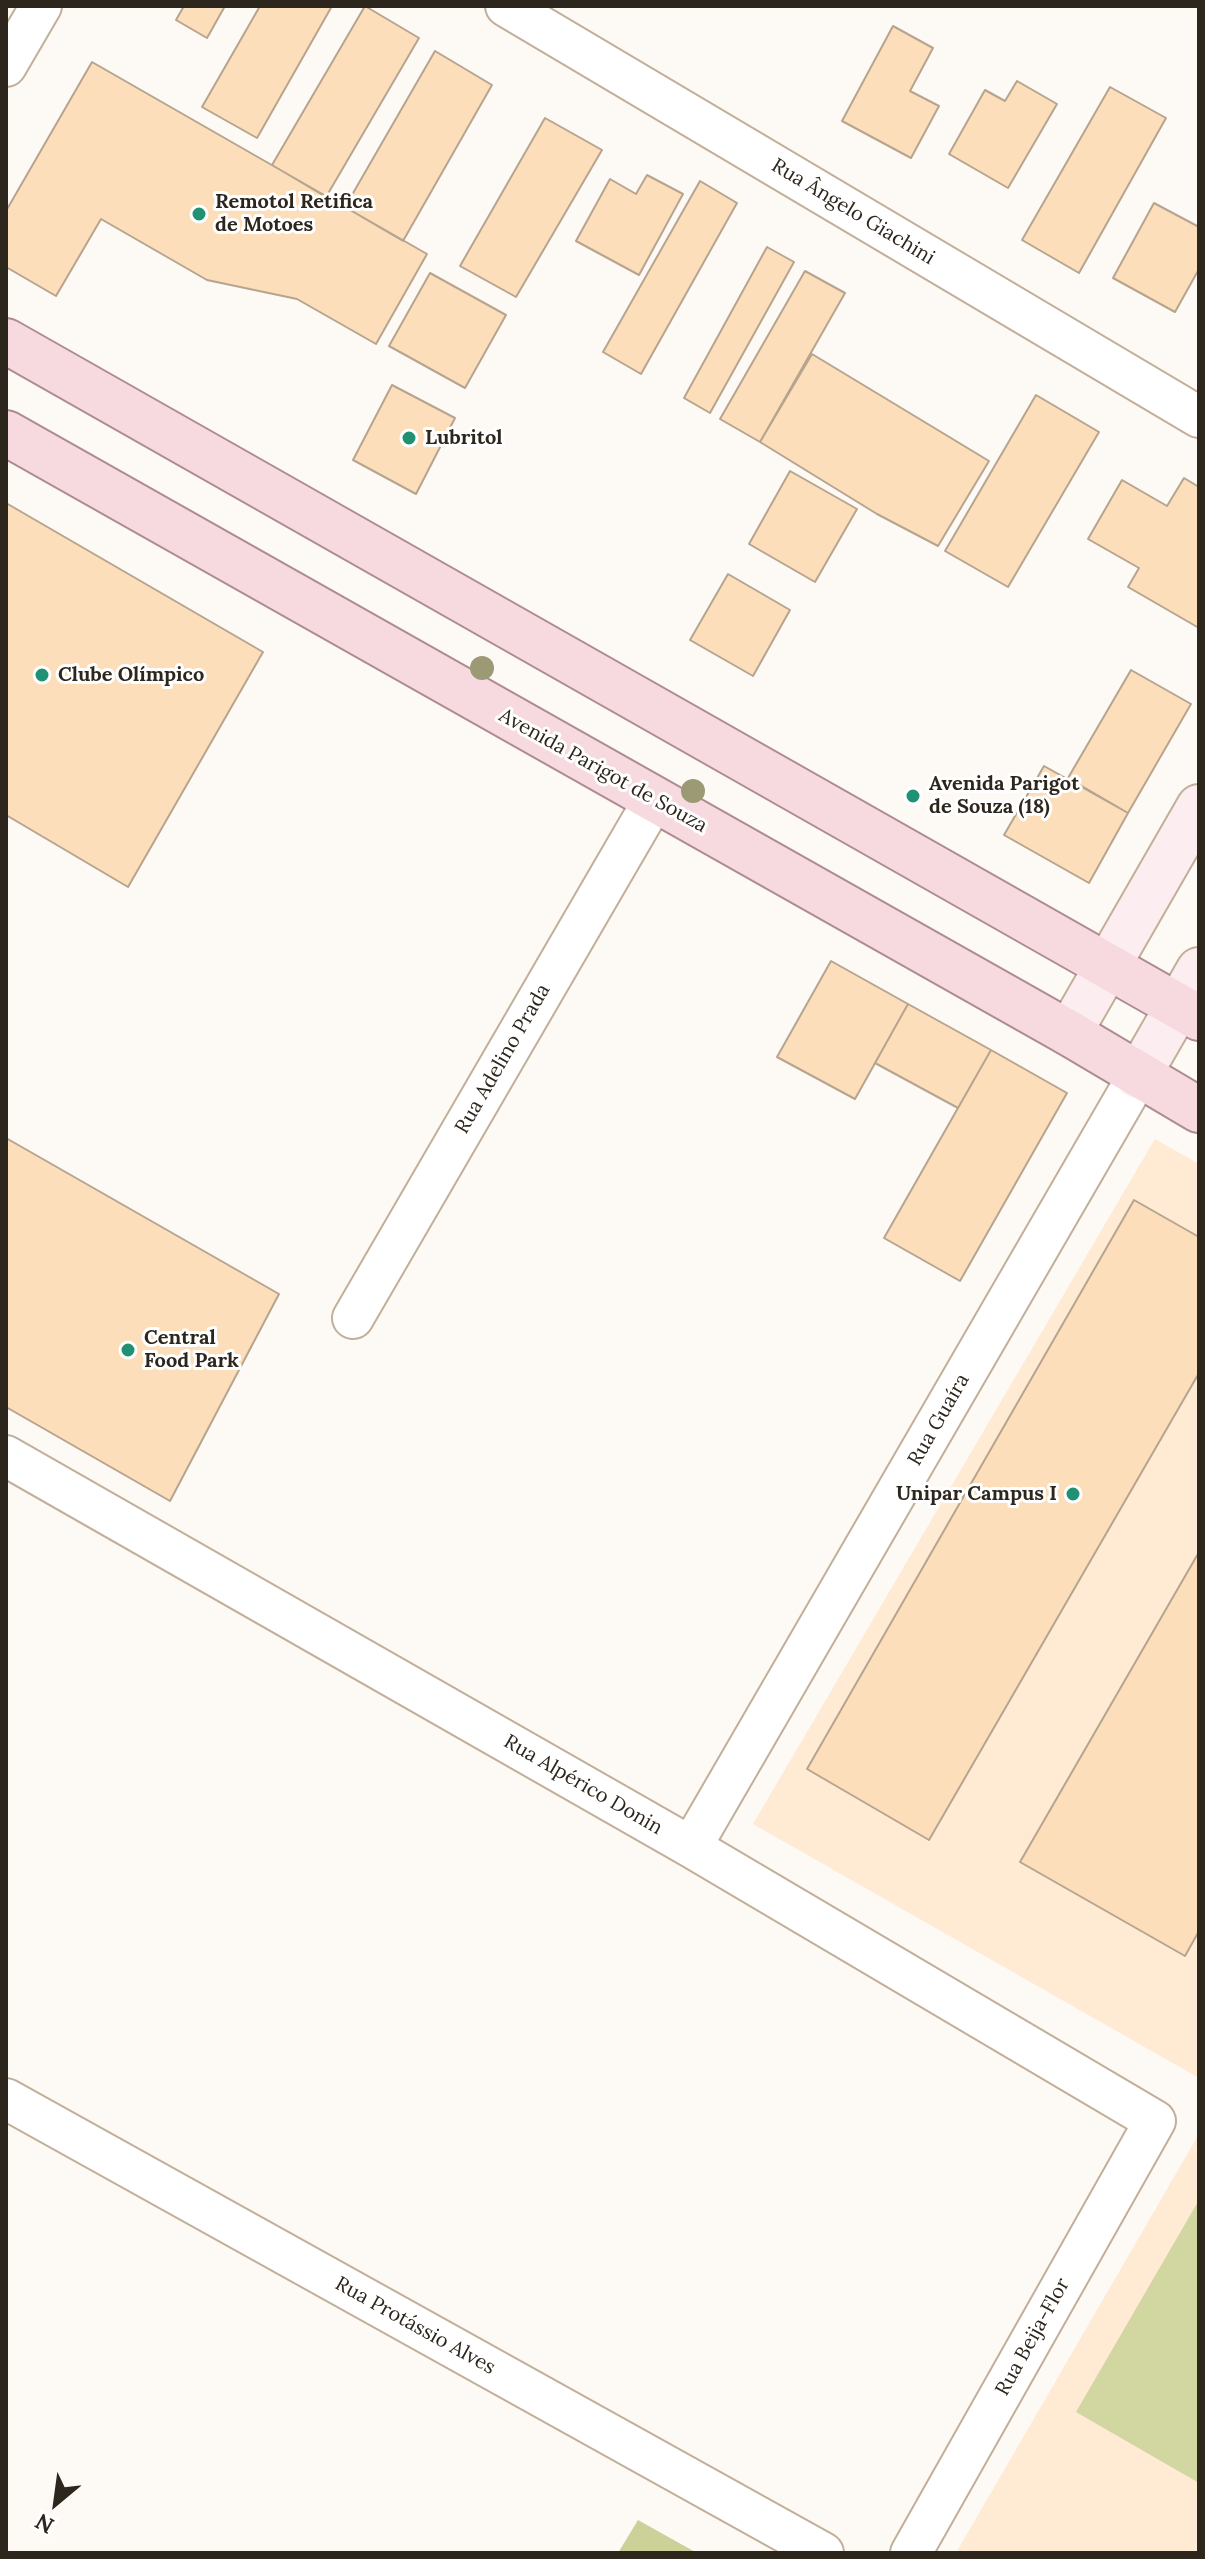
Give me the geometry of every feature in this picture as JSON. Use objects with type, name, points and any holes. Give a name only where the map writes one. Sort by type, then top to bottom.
[{"type":"main road","points":[[6,341],[1108,967],[1192,998]]},
{"type":"main road","name":"Avenida Parigot de Souza","points":[[6,433],[1069,1033],[1199,1110]]},
{"type":"street","points":[[6,66],[41,6]]},
{"type":"street","name":"Rua Ângelo Giachini","points":[[506,6],[1199,417]]},
{"type":"street","name":"Rua Adelino Prada","points":[[353,1318],[654,800]]},
{"type":"street","points":[[1069,1033],[1199,807]]},
{"type":"street","points":[[1138,1076],[1192,998]]},
{"type":"street","name":"Rua Guaíra","points":[[691,1847],[1138,1076]]},
{"type":"street","name":"Rua Alpérico Donin","points":[[6,1456],[691,1847],[1155,2121]]},
{"type":"street","name":"Rua Protássio Alves","points":[[6,2099],[823,2553]]},
{"type":"street","name":"Rua Beija-Flor","points":[[911,2553],[1155,2121]]},
{"type":"shaded area","name":"Unipar Campus I","points":[[1155,1139],[1199,1164],[1199,2078],[753,1824]]},
{"type":"shaded area","points":[[1199,2134],[1199,2553],[956,2553]]},
{"type":"green space","points":[[1199,2200],[1199,2483],[1076,2412]]},
{"type":"green space","points":[[638,2520],[697,2553],[618,2553]]},
{"type":"building","points":[[184,6],[225,6],[207,38],[176,20]]},
{"type":"building","points":[[260,6],[332,6],[257,138],[202,107]]},
{"type":"building","points":[[365,6],[419,38],[326,197],[272,165]]},
{"type":"building","points":[[893,26],[933,48],[910,91],[939,106],[911,158],[842,121]]},
{"type":"building","points":[[435,51],[492,85],[403,241],[345,207]]},
{"type":"building","points":[[92,62],[427,254],[376,344],[297,299],[207,280],[101,219],[56,296],[6,267],[6,211]]},
{"type":"building","points":[[1017,81],[1057,104],[1008,188],[949,154],[985,90],[1005,101]]},
{"type":"building","points":[[1110,87],[1166,118],[1079,273],[1022,240]]},
{"type":"building","points":[[545,118],[602,150],[516,297],[460,266]]},
{"type":"building","points":[[647,175],[683,194],[639,275],[576,241],[610,179],[636,194]]},
{"type":"building","points":[[700,181],[737,203],[641,374],[603,352]]},
{"type":"building","points":[[1154,203],[1199,227],[1199,269],[1175,312],[1113,278]]},
{"type":"building","points":[[767,247],[794,262],[710,413],[684,398]]},
{"type":"building","points":[[805,271],[845,293],[760,442],[720,419]]},
{"type":"building","points":[[430,273],[506,315],[465,388],[389,346]]},
{"type":"building","points":[[812,354],[989,461],[938,546],[877,514],[760,442]]},
{"type":"building","points":[[392,385],[455,418],[416,494],[353,460]]},
{"type":"building","points":[[1036,395],[1099,432],[1008,587],[945,551]]},
{"type":"building","points":[[790,471],[857,509],[815,582],[749,544]]},
{"type":"building","points":[[1184,478],[1199,487],[1199,628],[1128,587],[1139,568],[1088,539],[1122,480],[1167,506]]},
{"type":"building","points":[[6,503],[263,652],[128,887],[6,815]]},
{"type":"building","points":[[728,574],[790,610],[753,676],[690,640]]},
{"type":"building","points":[[1131,670],[1191,704],[1128,813],[1068,778]]},
{"type":"building","points":[[1044,766],[1128,813],[1089,883],[1004,835]]},
{"type":"building","points":[[831,961],[908,1004],[855,1099],[777,1057]]},
{"type":"building","points":[[908,1004],[991,1050],[958,1108],[875,1063]]},
{"type":"building","points":[[991,1050],[1067,1093],[960,1281],[884,1238]]},
{"type":"building","name":"Central Food Park","points":[[6,1138],[279,1294],[170,1501],[6,1407]]},
{"type":"building","points":[[1134,1200],[1199,1237],[1199,1373],[929,1840],[807,1769]]},
{"type":"building","points":[[1199,1552],[1199,1931],[1185,1956],[1020,1862]]},
{"type":"place","name":"Remotol Retifica de Motoes","points":[[199,214]]},
{"type":"place","name":"Lubritol","points":[[409,438]]},
{"type":"place","name":"Clube Olímpico","points":[[42,675]]},
{"type":"place","name":"Avenida Parigot de Souza (18)","points":[[913,796]]},
{"type":"place","name":"Central Food Park","points":[[128,1350]]},
{"type":"place","name":"Unipar Campus I","points":[[1073,1494]]}]
